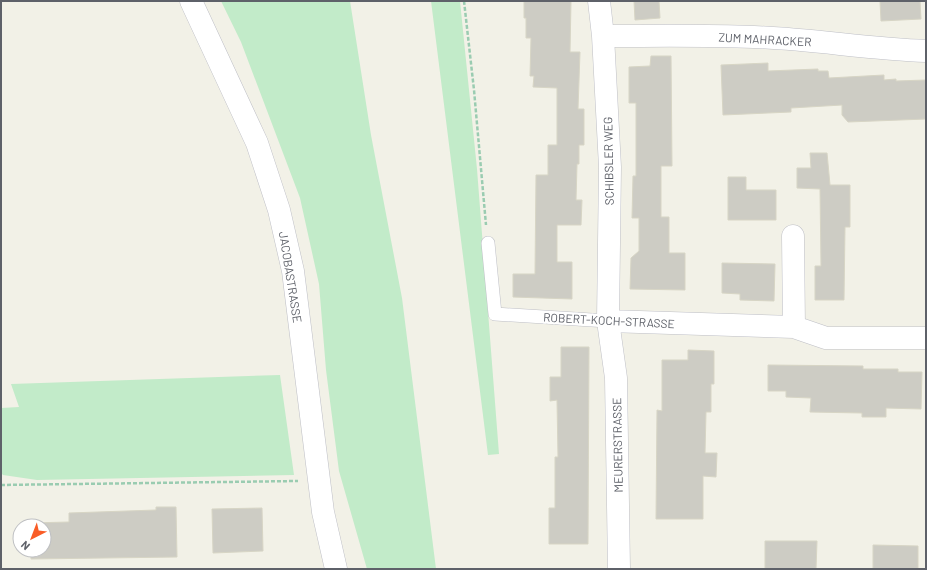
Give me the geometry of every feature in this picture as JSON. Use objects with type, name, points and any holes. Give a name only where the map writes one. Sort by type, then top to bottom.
[{"type":"street","name":"JACOBASTRASSE","points":[[191,1],[257,143],[279,210],[292,271],[323,512],[336,569]]},
{"type":"street","name":"SCHIBSLER WEG","points":[[599,1],[603,36],[610,166],[608,321]]},
{"type":"street","name":"ZUM MAHRACKER","points":[[603,36],[754,37],[810,40],[890,50],[926,51]]},
{"type":"street","points":[[793,236],[794,327]]},
{"type":"street","name":"ROBERT-KOCH-STRASSE","points":[[608,321],[794,327],[826,338],[926,338]]},
{"type":"street","name":"MEURERSTRASSE","points":[[608,321],[616,378],[619,569]]},
{"type":"lane","name":"ROBERT-KOCH-STRASSE","points":[[488,243],[495,314],[608,321]]},
{"type":"path","points":[[464,1],[488,243]]},
{"type":"path","points":[[1,486],[303,481],[318,478]]},
{"type":"green space","points":[[221,1],[350,1],[371,135],[402,298],[436,569],[367,569],[339,471],[326,370],[319,284],[300,198],[241,42]]},
{"type":"green space","points":[[431,1],[460,1],[477,169],[499,454],[488,455]]},
{"type":"green space","points":[[280,375],[294,475],[37,480],[3,475],[1,473],[1,408],[19,407],[11,384]]},
{"type":"building","points":[[524,1],[571,1],[570,52],[580,52],[578,109],[584,109],[584,145],[579,145],[576,200],[582,200],[581,225],[557,225],[557,262],[572,262],[572,299],[513,297],[513,274],[535,274],[536,175],[548,175],[548,145],[557,145],[557,88],[533,87],[534,76],[530,76],[531,38],[526,38]]},
{"type":"building","points":[[634,1],[659,1],[660,18],[635,20]]},
{"type":"building","points":[[880,1],[920,1],[921,19],[881,21]]},
{"type":"building","points":[[651,56],[671,56],[672,166],[661,166],[661,217],[669,217],[669,253],[685,253],[685,290],[630,289],[631,258],[639,251],[639,218],[632,218],[633,176],[636,176],[636,103],[629,103],[629,67],[650,66]]},
{"type":"building","points":[[768,63],[768,71],[818,69],[818,71],[828,71],[829,78],[884,75],[884,80],[926,80],[926,119],[848,122],[842,115],[842,105],[791,108],[791,112],[723,115],[721,65]]},
{"type":"building","points":[[810,153],[827,153],[830,185],[850,185],[850,227],[845,227],[844,300],[815,300],[815,266],[821,266],[820,189],[797,188],[797,168],[811,168]]},
{"type":"building","points":[[728,177],[746,177],[746,190],[776,190],[776,220],[728,220]]},
{"type":"building","points":[[722,263],[775,264],[774,301],[740,300],[740,294],[722,293]]},
{"type":"building","points":[[561,347],[589,347],[588,544],[549,544],[549,508],[555,508],[555,457],[558,457],[557,400],[550,401],[550,377],[561,377]]},
{"type":"building","points":[[688,350],[714,351],[714,384],[711,384],[711,412],[706,412],[705,453],[717,453],[716,477],[703,476],[703,519],[656,519],[657,410],[662,411],[662,360],[688,360]]},
{"type":"building","points":[[768,365],[863,366],[863,369],[898,369],[898,372],[922,372],[921,409],[886,408],[886,417],[862,417],[862,413],[810,412],[811,398],[786,397],[786,391],[768,391]]},
{"type":"building","points":[[156,507],[176,507],[177,557],[31,559],[52,558],[52,522],[69,522],[69,513],[156,510]]},
{"type":"building","points":[[262,508],[263,551],[213,553],[212,509]]},
{"type":"building","points":[[765,541],[817,541],[816,569],[765,569]]},
{"type":"building","points":[[873,545],[918,546],[918,569],[873,569]]}]
